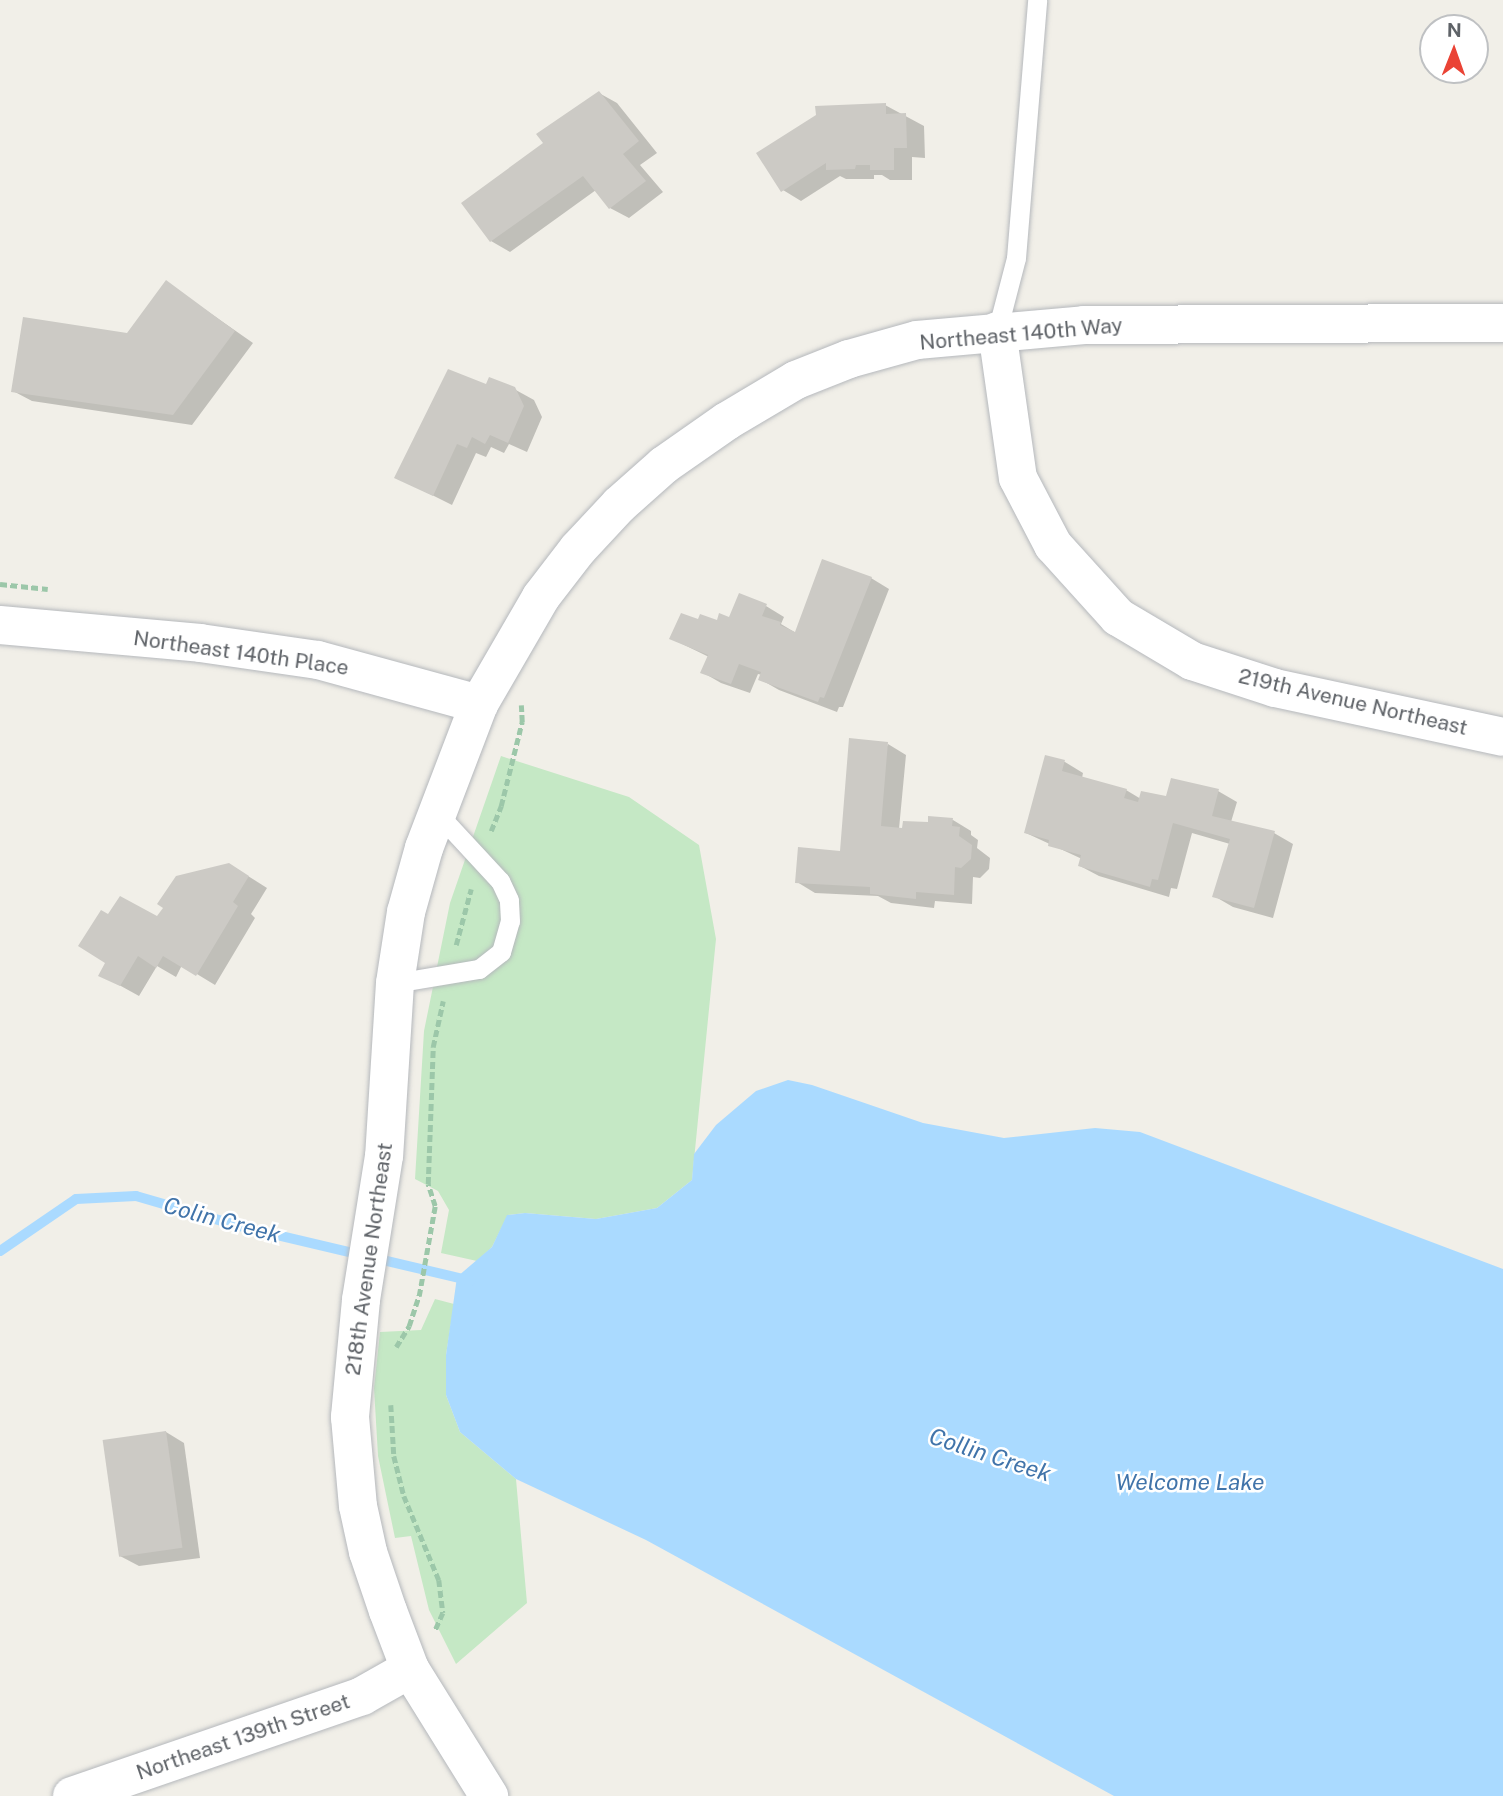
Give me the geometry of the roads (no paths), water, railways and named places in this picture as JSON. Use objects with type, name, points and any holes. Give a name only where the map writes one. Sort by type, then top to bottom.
[{"type":"street","name":"Northeast 140th Way","points":[[487,688],[541,597],[578,549],[619,505],[664,465],[727,421],[796,380],[849,359],[917,340],[997,331],[1097,325],[1503,323]]},
{"type":"street","name":"219th Avenue Northeast","points":[[997,331],[1018,478],[1054,545],[1118,617],[1192,661],[1275,688],[1503,737]]},
{"type":"street","name":"Northeast 140th Place","points":[[0,625],[200,643],[487,688]]},
{"type":"street","name":"218th Avenue Northeast","points":[[487,688],[436,812],[406,912],[395,982],[384,1156],[352,1367],[353,1465],[368,1552],[410,1669],[489,1796]]},
{"type":"street","name":"Northeast 139th Street","points":[[72,1796],[362,1696],[410,1669]]},
{"type":"lane","points":[[997,331],[1016,258],[1037,0]]},
{"type":"lane","points":[[395,982],[479,970],[501,952],[510,920],[509,900],[499,881],[436,812]]},
{"type":"water","name":"Welcome Lake","points":[[788,1080],[812,1085],[923,1123],[1004,1138],[1095,1128],[1140,1132],[1503,1269],[1503,1796],[1114,1796],[646,1540],[516,1479],[460,1432],[446,1395],[446,1355],[457,1277],[492,1247],[507,1215],[525,1213],[596,1219],[657,1208],[692,1180],[694,1154],[716,1125],[756,1091]]},
{"type":"waterway","name":"Colin Creek","points":[[0,1251],[76,1199],[136,1196],[239,1226],[471,1281]]},
{"type":"water label","name":"Collin Creek","points":[[990,1455]]}]
